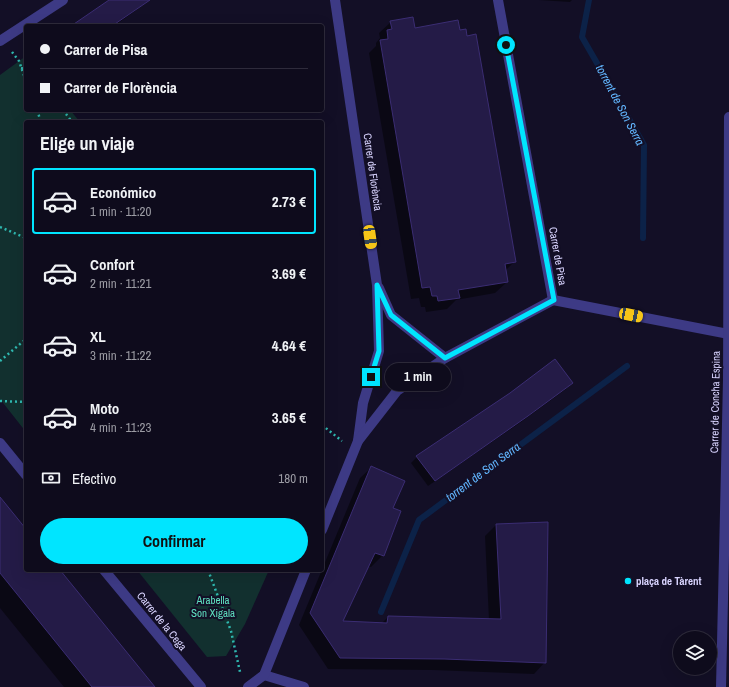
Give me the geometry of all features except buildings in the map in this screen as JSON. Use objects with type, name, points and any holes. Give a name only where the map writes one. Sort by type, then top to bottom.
[{"type":"street","points":[[26,24],[63,0]]},
{"type":"street","name":"Carrer de Florència","points":[[335,0],[377,285],[379,351],[363,404],[356,445]]},
{"type":"street","name":"Carrer de Pisa","points":[[356,445],[397,391],[445,358],[554,300],[498,0]]},
{"type":"street","points":[[1,40],[24,25]]},
{"type":"street","name":"Carrer de Concha Espina","points":[[721,687],[729,334],[729,118]]},
{"type":"street","points":[[377,285],[391,315],[445,358]]},
{"type":"street","points":[[554,300],[729,334]]},
{"type":"street","points":[[0,443],[24,473]]},
{"type":"street","points":[[324,525],[356,445]]},
{"type":"street","name":"Carrer de la Cega","points":[[106,572],[201,687]]},
{"type":"street","points":[[248,687],[264,675],[305,572]]},
{"type":"street","points":[[264,675],[304,687]]},
{"type":"path","points":[[1,40],[18,61],[24,76]]},
{"type":"path","points":[[64,112],[70,120]]},
{"type":"path","points":[[0,227],[24,237]]},
{"type":"path","points":[[0,361],[24,341]]},
{"type":"path","points":[[0,401],[24,402]]},
{"type":"path","points":[[324,427],[356,445]]},
{"type":"path","points":[[209,572],[231,631],[240,673]]},
{"type":"green space","points":[[24,57],[24,112],[72,112],[78,120],[24,120],[24,429],[0,399],[0,75]]},
{"type":"green space","name":"Arabella Son Xigala","points":[[139,572],[268,572],[245,624],[226,656],[207,657]]},
{"type":"waterway","name":"torrent de Son Serra","points":[[589,0],[582,37],[644,145],[643,238]]},
{"type":"waterway","name":"torrent de Son Serra","points":[[381,612],[419,520],[627,366]]},
{"type":"place","name":"plaça de Tàrent","points":[[628,581]]},
{"type":"route","points":[[371,377],[379,351],[377,285],[391,315],[445,358],[554,300],[506,45]]}]
